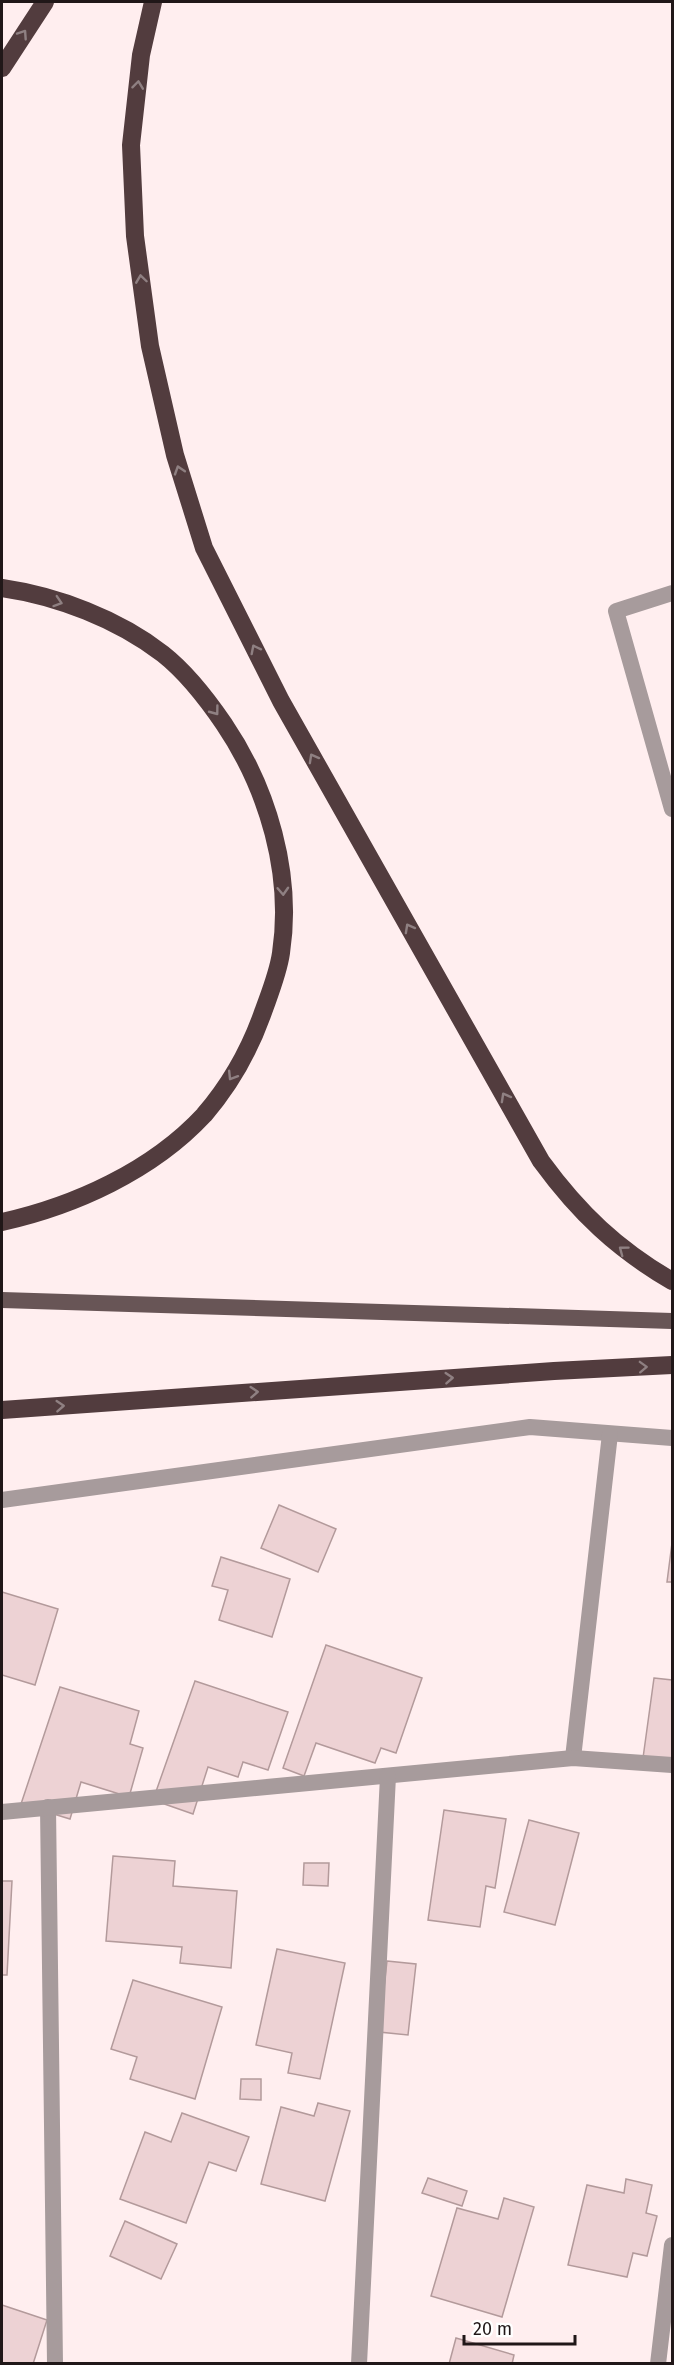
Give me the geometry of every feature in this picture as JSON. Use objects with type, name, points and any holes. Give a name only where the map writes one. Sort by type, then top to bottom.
[{"type":"highway","points":[[2,68],[45,2]]},
{"type":"highway","points":[[153,2],[141,55],[131,145],[135,236],[152,357],[175,454],[204,548],[281,701],[541,1161],[564,1193],[592,1224],[621,1248],[672,1281]]},
{"type":"highway","points":[[2,588],[59,602],[132,632],[164,655],[193,683],[237,743],[266,809],[282,881],[284,917],[281,955],[254,1038],[231,1078],[204,1114],[173,1143],[133,1170],[85,1196],[2,1222]]},
{"type":"highway","points":[[2,1410],[542,1371],[672,1365]]},
{"type":"main road","points":[[2,1299],[672,1321]]},
{"type":"street","points":[[672,593],[616,611],[672,808]]},
{"type":"street","points":[[2,1500],[530,1427],[672,1438]]},
{"type":"street","points":[[573,1758],[610,1434]]},
{"type":"street","points":[[2,1812],[573,1758],[672,1765]]},
{"type":"street","points":[[359,2364],[388,1776]]},
{"type":"street","points":[[48,1807],[55,2364]]},
{"type":"street","points":[[658,2364],[672,2246]]},
{"type":"building","points":[[279,1505],[336,1529],[318,1572],[261,1548]]},
{"type":"building","points":[[672,1543],[672,1582],[667,1582]]},
{"type":"building","points":[[221,1557],[290,1579],[272,1637],[219,1620],[228,1590],[212,1586]]},
{"type":"building","points":[[2,1592],[58,1609],[35,1685],[2,1675]]},
{"type":"building","points":[[326,1645],[422,1678],[396,1753],[381,1748],[375,1763],[316,1743],[304,1776],[283,1768]]},
{"type":"building","points":[[654,1678],[672,1680],[672,1762],[643,1758]]},
{"type":"building","points":[[195,1681],[288,1712],[268,1770],[243,1762],[238,1777],[208,1767],[193,1814],[153,1800]]},
{"type":"building","points":[[60,1687],[139,1711],[130,1744],[143,1748],[129,1797],[81,1782],[70,1819],[21,1804]]},
{"type":"building","points":[[444,1810],[506,1819],[495,1888],[486,1886],[480,1927],[428,1920]]},
{"type":"building","points":[[529,1820],[579,1833],[555,1925],[504,1912]]},
{"type":"building","points":[[113,1856],[175,1861],[173,1886],[237,1891],[231,1968],[180,1963],[182,1947],[106,1941]]},
{"type":"building","points":[[304,1863],[329,1863],[328,1886],[303,1885]]},
{"type":"building","points":[[2,1881],[12,1881],[7,1975],[2,1975]]},
{"type":"building","points":[[277,1949],[345,1963],[320,2079],[288,2073],[292,2053],[256,2045]]},
{"type":"building","points":[[387,1961],[416,1964],[408,2035],[379,2032]]},
{"type":"building","points":[[133,1980],[222,2007],[195,2099],[130,2079],[137,2057],[111,2049]]},
{"type":"building","points":[[241,2079],[261,2079],[261,2100],[240,2099]]},
{"type":"building","points":[[318,2103],[350,2111],[325,2201],[261,2184],[281,2107],[314,2116]]},
{"type":"building","points":[[182,2113],[249,2137],[236,2171],[209,2162],[186,2223],[120,2199],[145,2132],[171,2142]]},
{"type":"building","points":[[428,2178],[467,2191],[462,2206],[422,2193]]},
{"type":"building","points":[[626,2179],[652,2185],[646,2213],[657,2216],[647,2256],[633,2253],[627,2277],[568,2265],[587,2185],[624,2193]]},
{"type":"building","points":[[504,2198],[534,2207],[502,2317],[431,2296],[457,2208],[498,2219]]},
{"type":"building","points":[[125,2221],[177,2244],[161,2279],[110,2256]]},
{"type":"building","points":[[2,2305],[47,2320],[33,2364],[2,2364]]},
{"type":"building","points":[[456,2338],[514,2355],[512,2364],[449,2364]]}]
